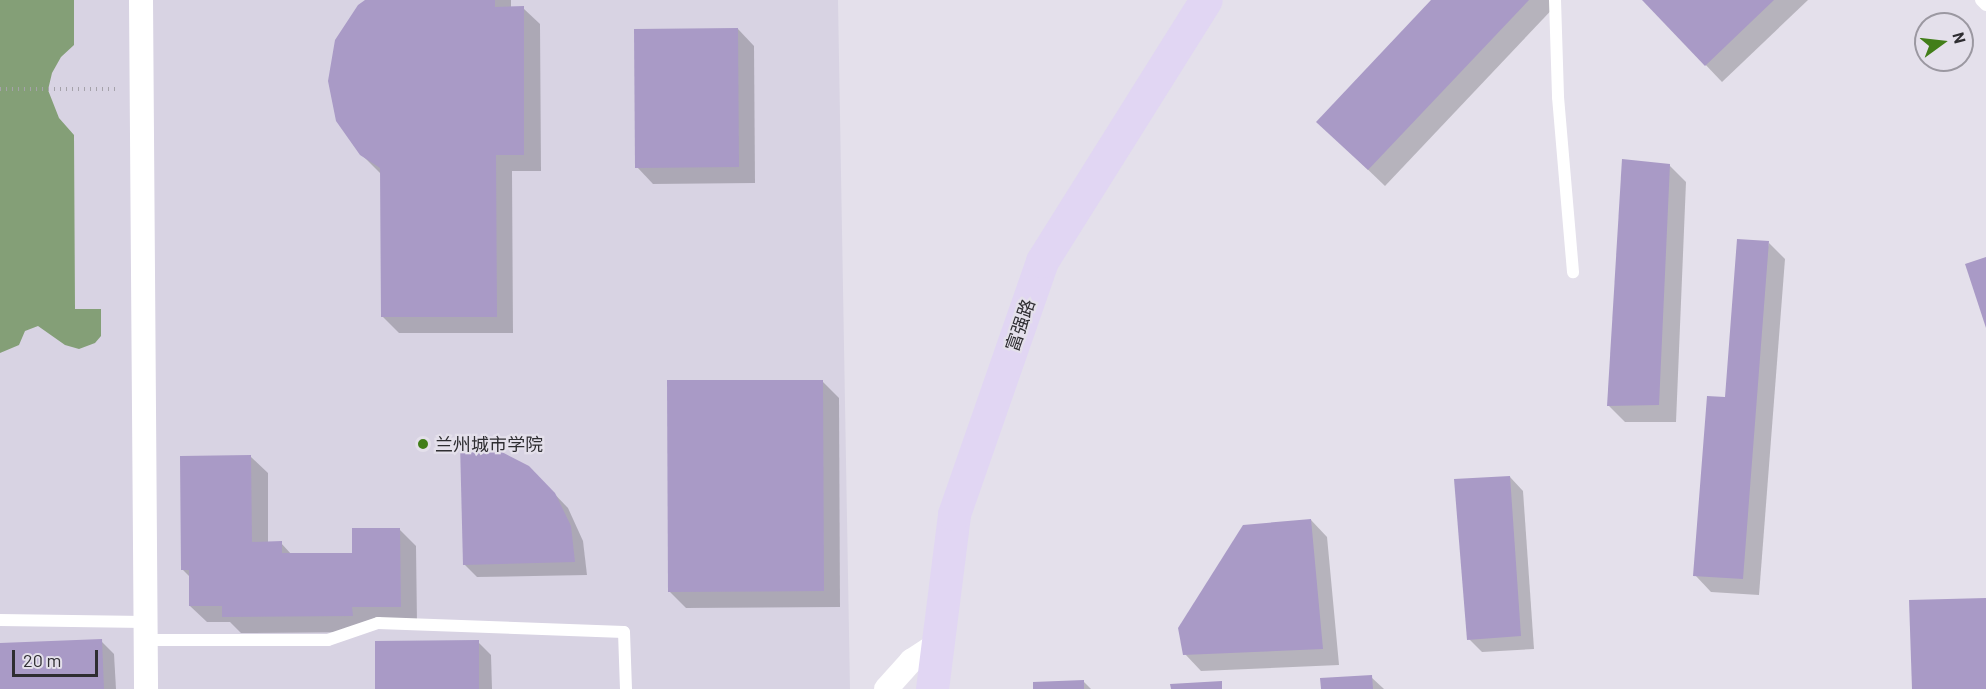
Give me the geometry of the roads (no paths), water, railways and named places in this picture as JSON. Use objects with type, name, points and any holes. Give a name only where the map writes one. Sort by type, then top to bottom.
[{"type":"main road","name":"富强路","points":[[932,689],[954,514],[1042,261],[1206,0]]},
{"type":"street","points":[[141,0],[146,689]]},
{"type":"street","points":[[886,689],[911,661],[938,645]]},
{"type":"lane","points":[[1555,0],[1558,97],[1574,272]]},
{"type":"lane","points":[[1981,0],[1986,5]]},
{"type":"lane","points":[[0,620],[145,631],[327,640],[378,623],[624,632],[626,689]]},
{"type":"place","name":"兰州城市学院","points":[[423,444]]}]
